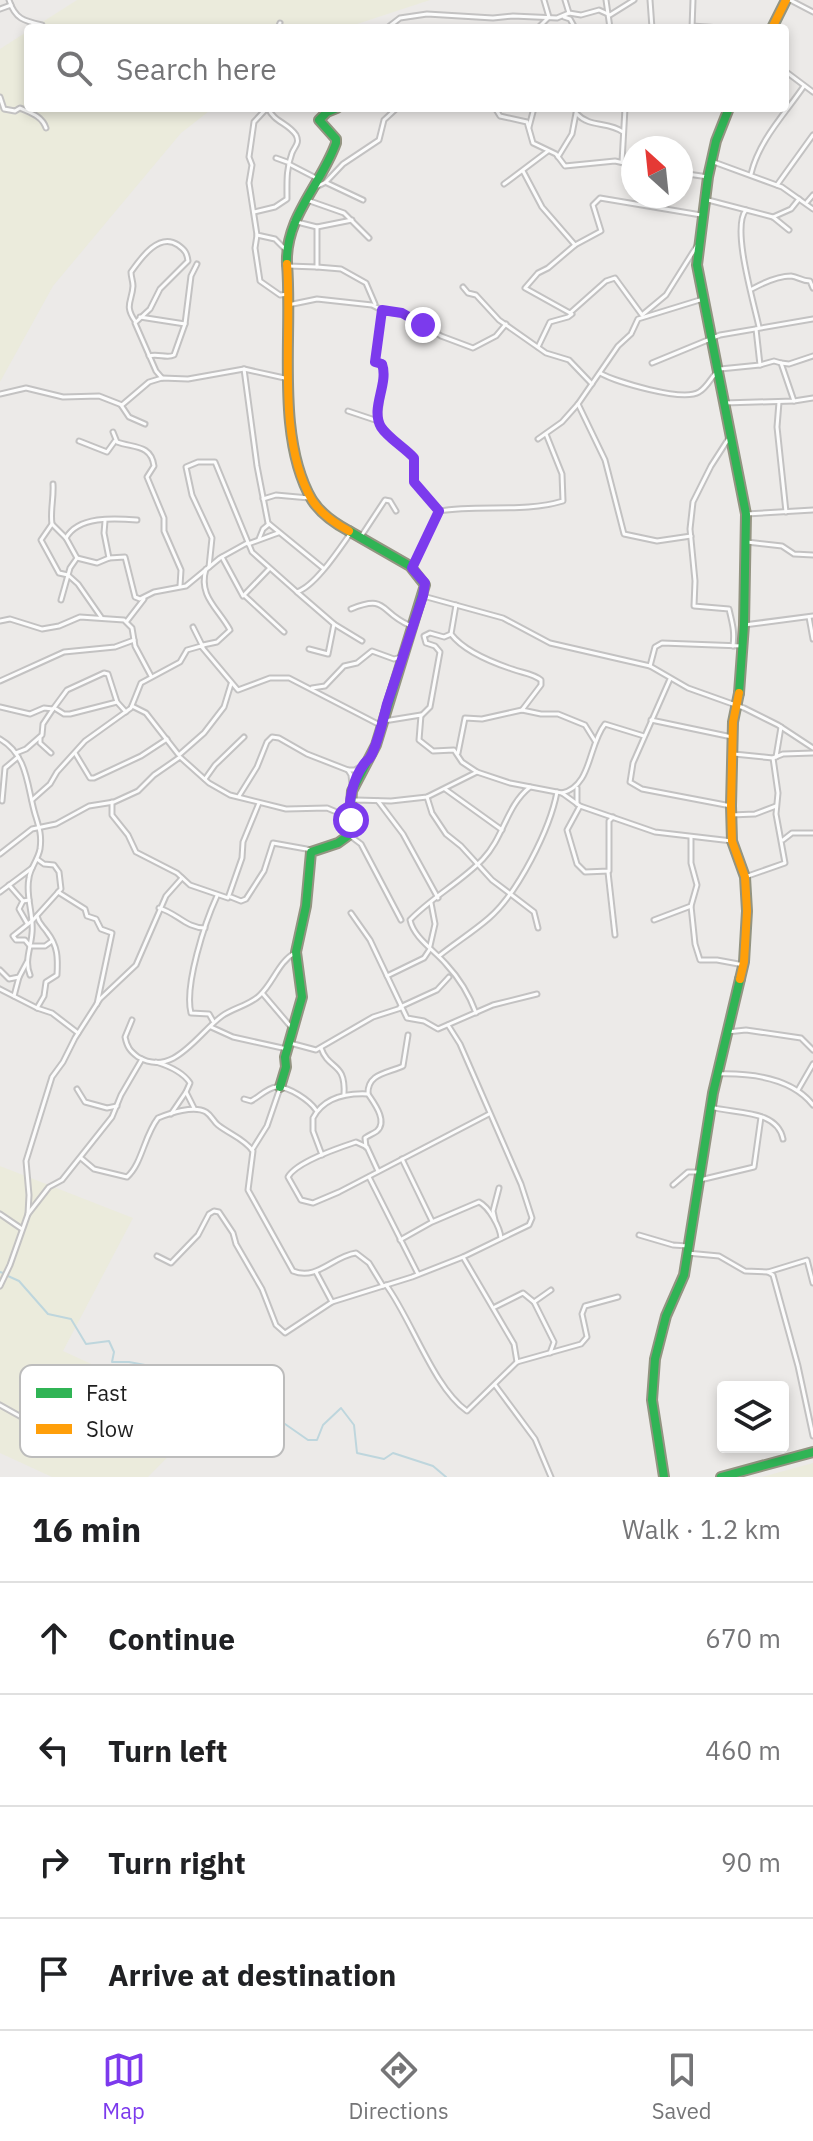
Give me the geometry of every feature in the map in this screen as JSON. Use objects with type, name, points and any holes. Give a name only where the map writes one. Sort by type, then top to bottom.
[{"type":"main road","points":[[774,24],[788,0]]},
{"type":"main road","points":[[280,1087],[302,992],[296,952],[305,912],[312,850],[338,843],[349,835],[353,788],[383,724],[425,583],[412,568],[325,517],[309,498],[292,436],[286,337],[289,294],[287,250],[293,221],[320,183],[336,139],[319,121],[327,112]]},
{"type":"main road","points":[[664,1477],[652,1391],[655,1354],[672,1297],[684,1275],[717,1074],[744,965],[747,896],[745,877],[732,841],[731,810],[738,646],[744,625],[746,514],[697,265],[701,215],[711,161],[727,112]]},
{"type":"main road","points":[[721,1477],[813,1452]]},
{"type":"street","points":[[544,0],[549,17]]},
{"type":"street","points":[[565,0],[569,13]]},
{"type":"street","points":[[606,0],[609,24]]},
{"type":"street","points":[[564,17],[569,13],[581,15],[599,10],[613,14],[634,0]]},
{"type":"street","points":[[650,0],[652,24]]},
{"type":"street","points":[[692,24],[693,0]]},
{"type":"street","points":[[788,0],[813,12]]},
{"type":"street","points":[[0,9],[10,2],[19,19],[38,24]]},
{"type":"street","points":[[391,24],[396,19],[410,16],[441,14],[493,18],[564,17],[573,24]]},
{"type":"street","points":[[542,24],[549,17]]},
{"type":"street","points":[[493,18],[494,24]]},
{"type":"street","points":[[789,74],[813,92]]},
{"type":"street","points":[[789,105],[804,86]]},
{"type":"street","points":[[0,97],[4,109],[24,110]]},
{"type":"street","points":[[30,112],[42,120],[46,128]]},
{"type":"street","points":[[264,112],[254,122],[249,157],[252,165],[249,183],[257,235],[255,248],[260,281],[275,292],[284,296],[289,294]]},
{"type":"street","points":[[254,212],[285,201],[289,163],[298,137],[270,112]]},
{"type":"street","points":[[320,183],[379,140],[384,120],[393,112]]},
{"type":"street","points":[[498,112],[500,116],[524,121],[533,143],[569,167],[621,162]]},
{"type":"street","points":[[529,127],[533,112]]},
{"type":"street","points":[[623,136],[625,112]]},
{"type":"street","points":[[751,174],[759,150],[784,112]]},
{"type":"street","points":[[558,157],[571,138],[577,114],[588,123],[617,127],[623,132]]},
{"type":"street","points":[[777,185],[813,135]]},
{"type":"street","points":[[504,184],[548,151]]},
{"type":"street","points":[[276,158],[320,183],[363,200]]},
{"type":"street","points":[[711,161],[777,185],[807,202],[813,209]]},
{"type":"street","points":[[523,171],[542,207],[575,245]]},
{"type":"street","points":[[693,175],[708,177]]},
{"type":"street","points":[[807,202],[813,195]]},
{"type":"street","points":[[572,313],[530,292],[525,286],[575,245],[601,231],[593,205],[600,198],[701,215]]},
{"type":"street","points":[[704,199],[773,217],[783,222],[789,230]]},
{"type":"street","points":[[773,217],[791,209],[799,199]]},
{"type":"street","points":[[307,200],[339,210],[369,238]]},
{"type":"street","points":[[746,210],[741,221],[742,249],[752,289],[760,365]]},
{"type":"street","points":[[293,221],[317,227],[352,220]]},
{"type":"street","points":[[317,227],[317,267]]},
{"type":"street","points":[[257,235],[275,239],[287,250]]},
{"type":"street","points":[[135,321],[150,309],[160,289],[189,258],[173,242],[163,241],[154,246],[131,272],[133,286],[128,301],[132,319],[162,378]]},
{"type":"street","points":[[538,439],[562,422],[578,404],[618,346],[631,334],[636,321],[666,295],[698,244]]},
{"type":"street","points":[[149,356],[157,353],[169,357],[174,355],[185,324],[191,276],[197,264]]},
{"type":"street","points":[[288,266],[338,267],[366,283],[375,306]]},
{"type":"street","points":[[752,289],[791,276],[810,281],[813,288]]},
{"type":"street","points":[[538,347],[550,322],[568,317],[604,283],[615,278],[642,315]]},
{"type":"street","points":[[463,287],[550,356],[569,360],[592,384]]},
{"type":"street","points":[[288,305],[320,299],[375,306],[405,314],[441,336],[473,348],[496,336],[506,324]]},
{"type":"street","points":[[642,315],[703,299]]},
{"type":"street","points":[[382,310],[375,362],[382,364],[384,372],[378,405],[379,423],[414,458],[414,482],[439,511]]},
{"type":"street","points":[[140,317],[185,324]]},
{"type":"street","points":[[652,363],[711,337],[813,319]]},
{"type":"street","points":[[600,373],[613,380],[653,391],[693,395],[717,370],[774,361],[789,364],[813,356]]},
{"type":"street","points":[[781,363],[794,401]]},
{"type":"street","points":[[786,373],[789,364]]},
{"type":"street","points":[[121,405],[149,382],[162,378],[188,379],[244,369],[289,379]]},
{"type":"street","points":[[244,369],[269,524],[323,568]]},
{"type":"street","points":[[0,394],[26,388],[63,397],[99,396],[121,405],[129,417],[145,424]]},
{"type":"street","points":[[724,403],[813,398]]},
{"type":"street","points":[[779,402],[777,427],[786,512]]},
{"type":"street","points":[[578,404],[605,460],[624,534],[657,541],[692,536]]},
{"type":"street","points":[[348,411],[379,423]]},
{"type":"street","points":[[79,441],[107,452],[115,441],[113,432]]},
{"type":"street","points":[[439,511],[526,507],[563,501],[562,474],[546,434]]},
{"type":"street","points":[[650,666],[655,647],[662,643],[738,646],[729,609],[694,606],[692,536],[693,502],[711,466],[732,436]]},
{"type":"street","points":[[115,441],[144,448],[154,459],[154,466],[147,477],[163,516],[164,531],[181,570],[179,587]]},
{"type":"street","points":[[32,800],[50,784],[85,741],[127,712],[138,687],[151,676],[180,662],[187,650],[219,640],[230,630],[207,597],[203,582],[212,538],[191,492],[187,465],[215,462],[256,557],[334,624],[362,641]]},
{"type":"street","points":[[53,484],[55,503],[52,524],[66,538],[77,558],[97,563],[125,557],[135,597],[144,599]]},
{"type":"street","points":[[263,499],[276,495],[309,498]]},
{"type":"street","points":[[360,538],[385,500],[390,501],[396,511]]},
{"type":"street","points":[[746,514],[813,510]]},
{"type":"street","points":[[412,568],[439,511]]},
{"type":"street","points":[[66,538],[72,528],[82,523],[117,518],[137,520]]},
{"type":"street","points":[[105,521],[109,558]]},
{"type":"street","points":[[52,524],[41,540],[43,546],[59,573],[68,575],[78,584],[101,617]]},
{"type":"street","points":[[259,539],[269,524]]},
{"type":"street","points":[[127,621],[152,592],[186,586],[222,557],[278,533]]},
{"type":"street","points":[[297,592],[307,586],[350,534]]},
{"type":"street","points":[[747,542],[782,546],[794,554],[813,555]]},
{"type":"street","points":[[222,557],[245,596],[284,632]]},
{"type":"street","points":[[61,600],[77,558]]},
{"type":"street","points":[[245,596],[246,591],[260,581],[269,569]]},
{"type":"street","points":[[423,596],[511,621],[540,639],[650,666],[697,693],[736,705],[781,727],[813,750]]},
{"type":"street","points":[[351,609],[372,602],[413,627]]},
{"type":"street","points":[[451,634],[456,604]]},
{"type":"street","points":[[0,621],[10,619],[42,629],[80,617],[127,621],[151,676]]},
{"type":"street","points":[[744,625],[811,617],[813,639]]},
{"type":"street","points":[[309,649],[328,654],[334,624]]},
{"type":"street","points":[[193,627],[203,646],[240,691],[279,676],[300,682],[383,724],[421,715],[429,710],[440,652],[426,643],[424,636],[430,633],[444,637],[451,634]]},
{"type":"street","points":[[451,634],[473,652],[540,679],[541,685],[522,710]]},
{"type":"street","points":[[0,681],[64,652],[115,647],[134,640]]},
{"type":"street","points":[[311,688],[325,686],[345,665],[357,663],[372,651],[394,659],[404,656]]},
{"type":"street","points":[[51,753],[40,743],[43,724],[67,690],[108,674],[117,702],[127,712]]},
{"type":"street","points":[[670,678],[633,763],[631,784],[755,814],[776,806]]},
{"type":"street","points":[[0,854],[26,832],[61,822],[89,806],[112,802],[138,791],[203,735],[226,705],[232,682]]},
{"type":"street","points":[[0,707],[30,714],[44,708],[54,708],[70,714],[117,702]]},
{"type":"street","points":[[132,706],[143,710],[179,756],[205,779],[238,797],[286,809],[327,808],[339,813],[350,802],[427,797],[477,772]]},
{"type":"street","points":[[458,753],[465,718],[482,719],[522,710],[564,715],[585,725],[595,741]]},
{"type":"street","points":[[421,715],[419,740],[433,751],[452,749],[462,762],[477,772],[560,793],[578,805],[655,832],[732,841]]},
{"type":"street","points":[[651,720],[732,737]]},
{"type":"street","points":[[608,872],[585,872],[577,864],[567,826],[578,805],[577,788],[605,724],[644,736]]},
{"type":"street","points":[[745,877],[785,863],[776,806],[778,793],[774,758],[781,727]]},
{"type":"street","points":[[2,801],[5,768],[16,755],[40,737]]},
{"type":"street","points":[[205,779],[244,737]]},
{"type":"street","points":[[238,797],[272,737],[348,770],[363,765]]},
{"type":"street","points":[[0,739],[16,755],[29,781],[35,816],[41,828],[37,859],[28,879],[33,920],[30,946],[14,996]]},
{"type":"street","points":[[75,753],[90,778],[94,778],[141,756],[167,739]]},
{"type":"street","points":[[0,747],[6,742]]},
{"type":"street","points":[[732,754],[774,758],[813,750]]},
{"type":"street","points":[[348,770],[353,788]]},
{"type":"street","points":[[476,1013],[464,986],[410,923],[413,917],[477,865],[498,840],[508,812],[530,787]]},
{"type":"street","points":[[560,793],[577,788]]},
{"type":"street","points":[[445,789],[502,830]]},
{"type":"street","points":[[438,956],[489,918],[509,894],[545,832],[560,793]]},
{"type":"street","points":[[427,797],[432,813],[443,830],[509,894],[534,912],[538,928]]},
{"type":"street","points":[[230,897],[232,882],[242,858],[242,844],[259,801]]},
{"type":"street","points":[[378,801],[403,834],[438,898]]},
{"type":"street","points":[[112,802],[112,815],[128,835],[136,852],[168,868],[190,885],[217,896],[241,901],[246,899],[264,871],[273,843],[312,850]]},
{"type":"street","points":[[613,817],[609,821],[608,872],[615,935]]},
{"type":"street","points":[[782,842],[792,833],[813,833]]},
{"type":"street","points":[[349,835],[361,844],[401,920]]},
{"type":"street","points":[[691,837],[691,863],[697,885],[691,906],[700,960],[744,965]]},
{"type":"street","points":[[25,940],[16,940],[13,936],[33,920],[61,889],[59,872],[54,865],[37,859]]},
{"type":"street","points":[[0,892],[32,868]]},
{"type":"street","points":[[28,1214],[26,1157],[42,1115],[50,1080],[104,994],[136,965],[159,908],[182,878]]},
{"type":"street","points":[[9,885],[23,901]]},
{"type":"street","points":[[58,892],[85,909],[87,916],[96,919],[101,929],[112,933],[96,1006]]},
{"type":"street","points":[[217,896],[198,946],[188,1001],[191,1013],[209,1014],[212,1024],[233,1037],[313,1050],[321,1048],[373,1017],[437,990],[449,977]]},
{"type":"street","points":[[23,901],[29,900]]},
{"type":"street","points":[[23,901],[19,909],[26,926],[25,940],[30,946]]},
{"type":"street","points":[[387,976],[424,958],[430,948],[435,924],[431,903]]},
{"type":"street","points":[[654,920],[691,906]]},
{"type":"street","points":[[159,908],[169,911],[188,926],[205,928]]},
{"type":"street","points":[[351,913],[370,940],[405,1017],[424,1021],[435,1029],[493,1005],[537,994]]},
{"type":"street","points":[[37,916],[38,923],[60,958],[57,975],[46,982],[44,996],[37,1008]]},
{"type":"street","points":[[30,946],[45,946],[52,941]]},
{"type":"street","points":[[155,1062],[184,1053],[212,1024],[263,994],[282,963],[296,952]]},
{"type":"street","points":[[27,961],[30,975]]},
{"type":"street","points":[[0,970],[9,979],[19,977]]},
{"type":"street","points":[[0,989],[52,1013],[78,1033]]},
{"type":"street","points":[[263,994],[294,1032]]},
{"type":"street","points":[[132,1020],[125,1032],[127,1047],[142,1059],[170,1067],[190,1083],[171,1114]]},
{"type":"street","points":[[157,1256],[169,1263],[175,1260],[198,1235],[209,1214],[216,1211],[222,1213],[282,1333],[289,1332],[332,1302],[463,1257],[529,1225],[532,1218],[521,1184],[460,1044],[448,1025]]},
{"type":"street","points":[[727,1032],[746,1030],[801,1038],[813,1050]]},
{"type":"street","points":[[378,1171],[365,1138],[379,1129],[382,1122],[368,1094],[368,1086],[372,1079],[403,1066],[408,1035]]},
{"type":"street","points":[[321,1048],[323,1055],[336,1065],[344,1077],[344,1095]]},
{"type":"street","points":[[0,1286],[28,1214],[49,1187],[62,1180],[112,1117],[142,1059]]},
{"type":"street","points":[[798,1090],[813,1064]]},
{"type":"street","points":[[717,1074],[773,1079],[798,1090],[813,1105]]},
{"type":"street","points":[[244,1099],[251,1101],[269,1089],[280,1087],[310,1103],[317,1111]]},
{"type":"street","points":[[252,1150],[267,1126],[280,1087]]},
{"type":"street","points":[[77,1089],[85,1102],[107,1108],[117,1106]]},
{"type":"street","points":[[186,1092],[194,1108]]},
{"type":"street","points":[[322,1155],[313,1131],[313,1118],[317,1111],[327,1102],[344,1095],[368,1094]]},
{"type":"street","points":[[711,1107],[761,1117],[779,1126],[783,1139]]},
{"type":"street","points":[[81,1158],[94,1169],[127,1177],[135,1168],[154,1123],[160,1117],[194,1108],[209,1114],[216,1124],[238,1136],[252,1150],[254,1156],[247,1185],[250,1195],[293,1271],[305,1275],[316,1272],[329,1263],[356,1253],[369,1263],[397,1299],[424,1352],[464,1410],[469,1410],[517,1362],[576,1346],[586,1339],[582,1314],[585,1306],[618,1297]]},
{"type":"street","points":[[367,1147],[356,1142],[322,1155],[288,1174],[288,1179],[304,1203],[313,1203],[489,1114]]},
{"type":"street","points":[[673,1185],[691,1170],[701,1177],[754,1167],[761,1117]]},
{"type":"street","points":[[402,1159],[432,1222]]},
{"type":"street","points":[[368,1176],[418,1274]]},
{"type":"street","points":[[499,1188],[493,1211],[501,1239]]},
{"type":"street","points":[[400,1240],[479,1202],[483,1203],[496,1224]]},
{"type":"street","points":[[0,1214],[22,1229]]},
{"type":"street","points":[[639,1235],[719,1256],[745,1271],[768,1272],[800,1260],[811,1260],[813,1283]]},
{"type":"street","points":[[463,1257],[495,1307],[514,1344],[517,1362]]},
{"type":"street","points":[[776,1269],[774,1278],[813,1436]]},
{"type":"street","points":[[316,1272],[332,1302]]},
{"type":"street","points":[[768,1272],[774,1278]]},
{"type":"street","points":[[534,1302],[551,1290]]},
{"type":"street","points":[[495,1307],[523,1293],[534,1302],[554,1342],[550,1353]]},
{"type":"street","points":[[494,1384],[535,1439],[551,1477]]},
{"type":"street","points":[[0,1405],[20,1416]]},
{"type":"shaded area","points":[[77,0],[430,0],[357,24],[39,24]]},
{"type":"shaded area","points":[[24,34],[24,112],[208,112],[181,133],[53,286],[0,382],[0,49]]},
{"type":"shaded area","points":[[0,1166],[133,1218],[63,1351],[94,1365],[20,1365],[20,1457],[168,1457],[148,1477],[52,1477],[0,1453]]},
{"type":"shaded area","points":[[813,1463],[813,1477],[762,1477]]},
{"type":"waterway","points":[[8,1276],[19,1281],[48,1314],[71,1319],[86,1344],[109,1341],[114,1352],[112,1362],[145,1365]]},
{"type":"waterway","points":[[284,1423],[308,1440],[317,1440],[323,1425],[341,1408],[354,1425],[357,1453],[384,1459],[393,1453],[433,1466],[446,1477]]},
{"type":"traffic: fast","points":[[287,264],[288,247],[298,216],[336,143],[319,120],[327,112]]},
{"type":"traffic: fast","points":[[727,112],[716,141],[708,177],[697,265],[746,514],[739,693]]},
{"type":"traffic: fast","points":[[280,1087],[302,997],[296,952],[306,906],[311,852],[338,843],[349,835],[352,791],[376,745],[425,585],[410,566],[349,531]]},
{"type":"traffic: fast","points":[[664,1477],[652,1400],[655,1359],[666,1316],[684,1275],[713,1093],[740,979]]},
{"type":"traffic: fast","points":[[721,1477],[813,1452]]},
{"type":"traffic: slow","points":[[774,24],[786,0]]},
{"type":"traffic: slow","points":[[287,264],[289,416],[293,446],[312,500],[328,518],[349,531]]},
{"type":"traffic: slow","points":[[739,693],[733,722],[731,806],[732,841],[745,877],[747,911],[740,979]]},
{"type":"route","points":[[351,820],[349,807],[353,788],[370,757],[384,721],[423,596],[424,579],[412,568],[439,513],[414,482],[414,458],[379,423],[378,405],[384,372],[382,364],[375,362],[382,310],[387,313],[397,311],[423,325]]}]
